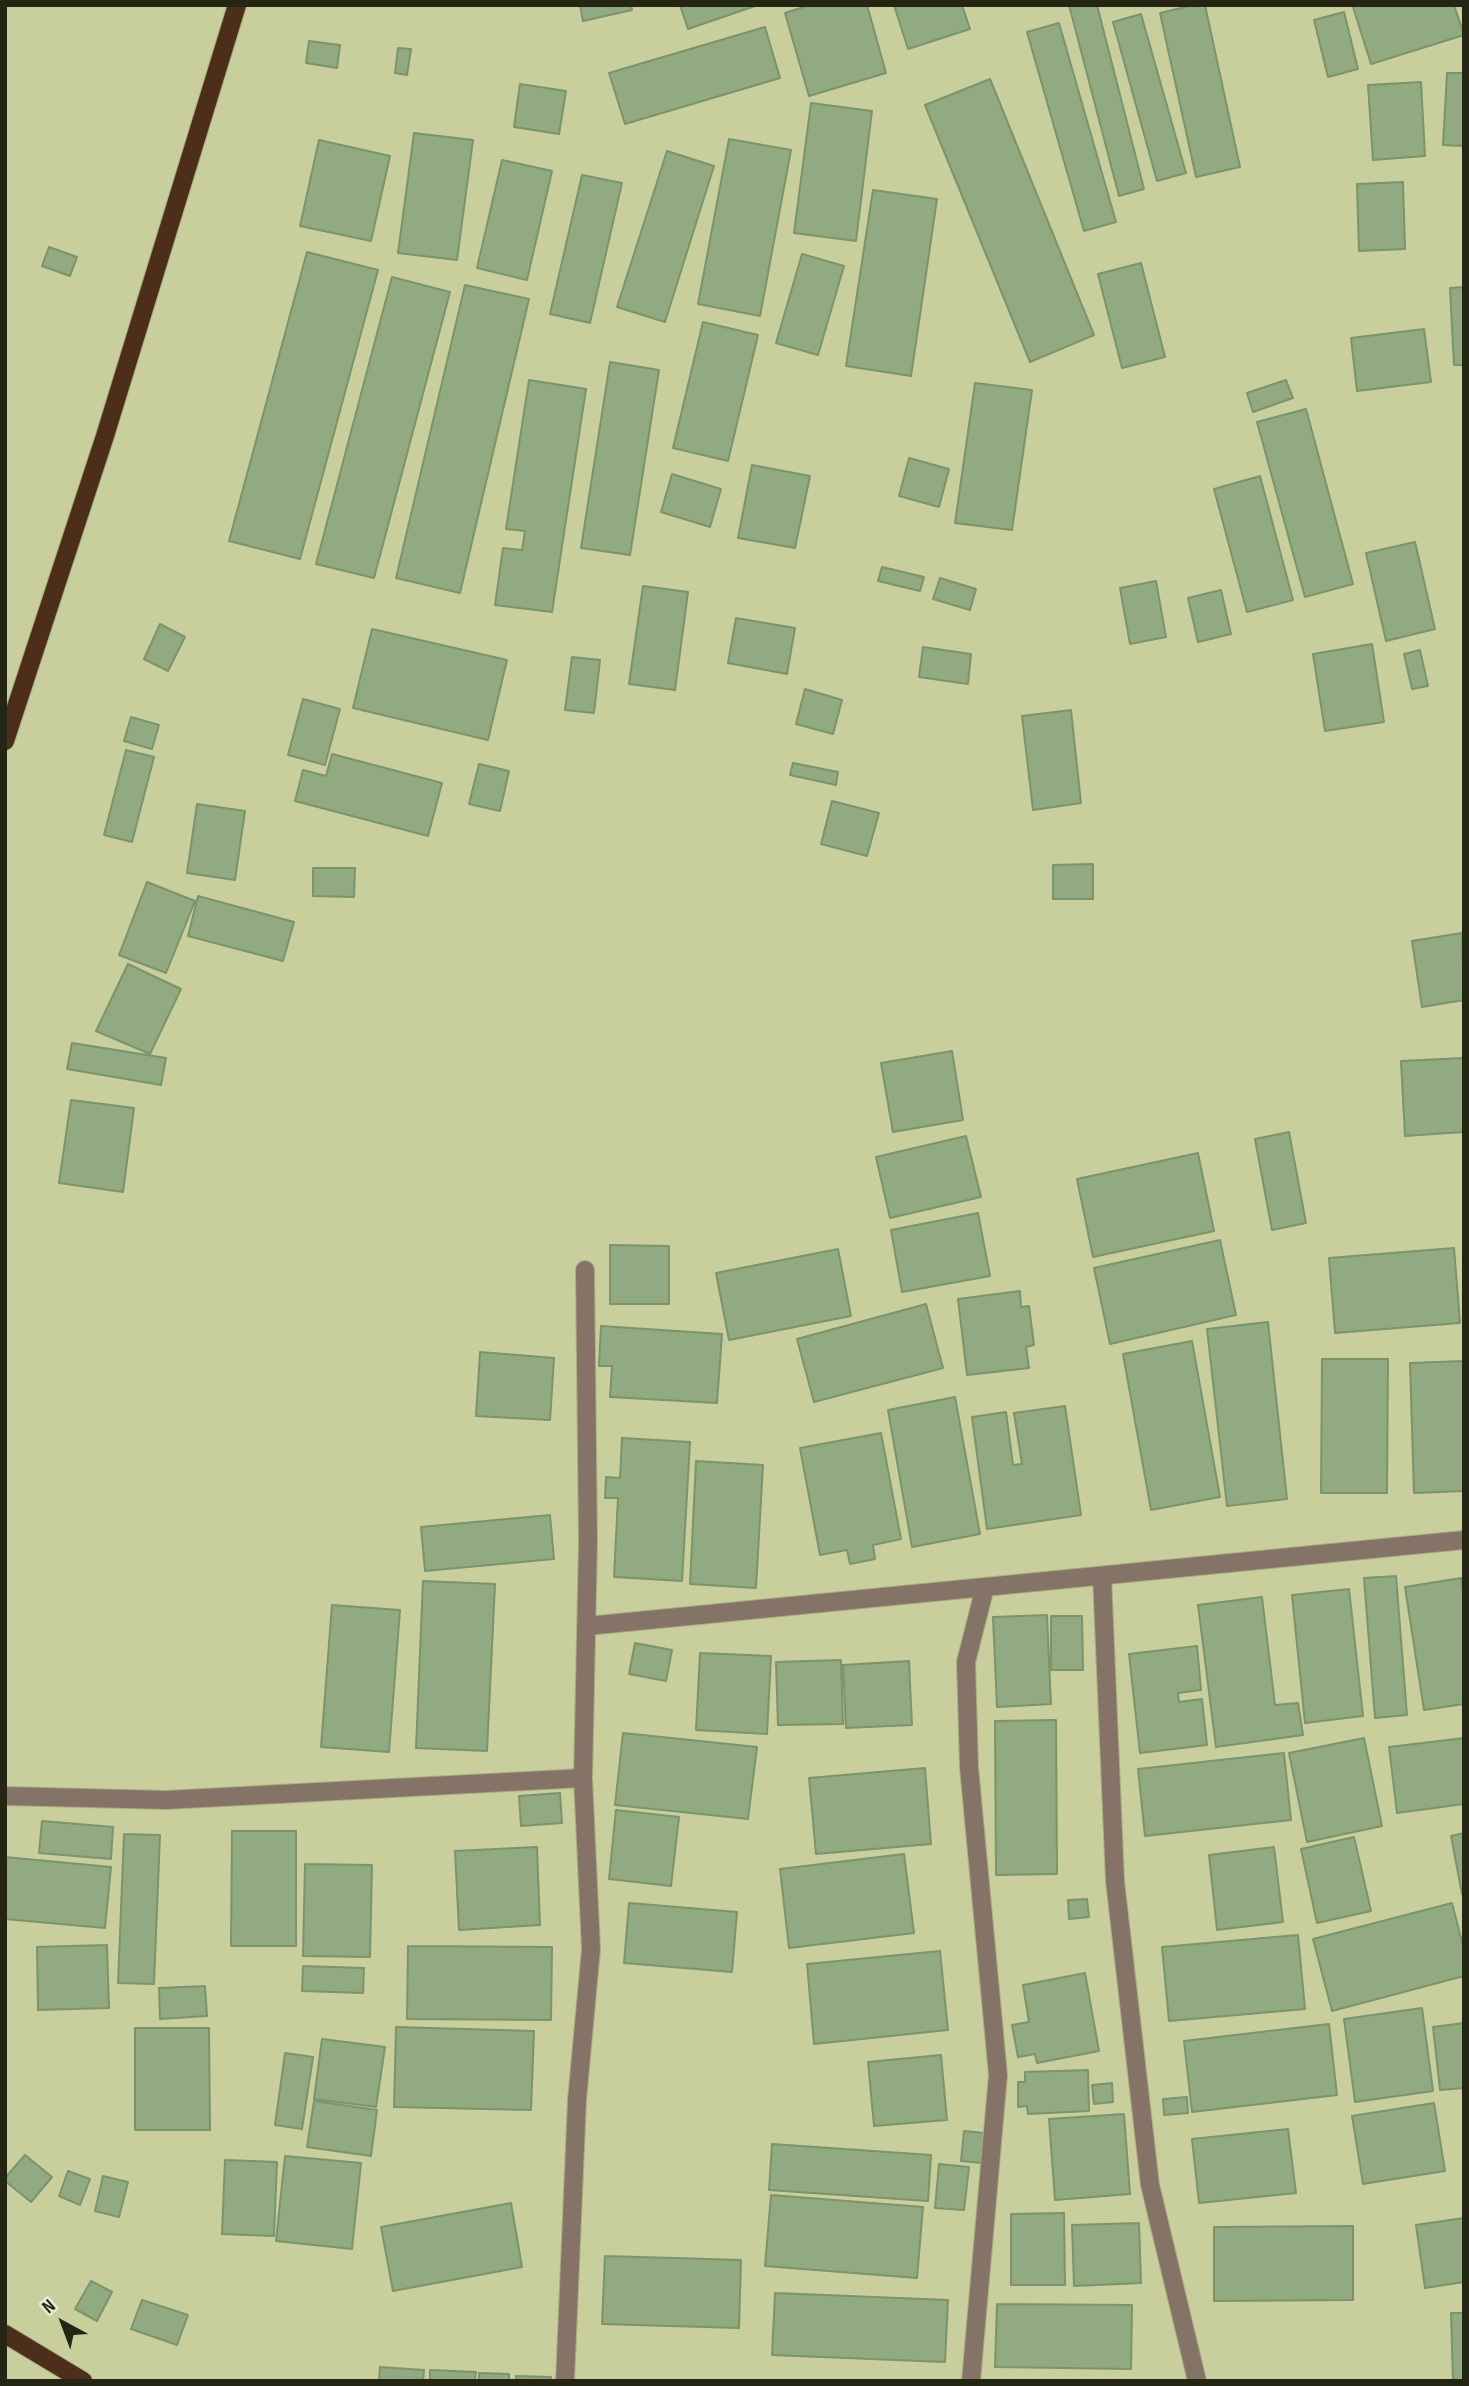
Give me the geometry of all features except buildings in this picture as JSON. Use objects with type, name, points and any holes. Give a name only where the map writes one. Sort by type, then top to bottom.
[{"type":"main road","points":[[5,741],[105,436],[237,5]]},
{"type":"main road","points":[[5,2334],[83,2381]]},
{"type":"street","points":[[565,2381],[577,2100],[591,1949],[583,1778],[587,1626],[584,1270]]},
{"type":"street","points":[[587,1626],[1464,1540]]},
{"type":"street","points":[[1102,1576],[1115,1881],[1150,2185],[1197,2381]]},
{"type":"street","points":[[971,2381],[998,2075],[969,1767],[966,1662],[985,1587]]},
{"type":"street","points":[[5,1796],[166,1800],[583,1778]]}]
